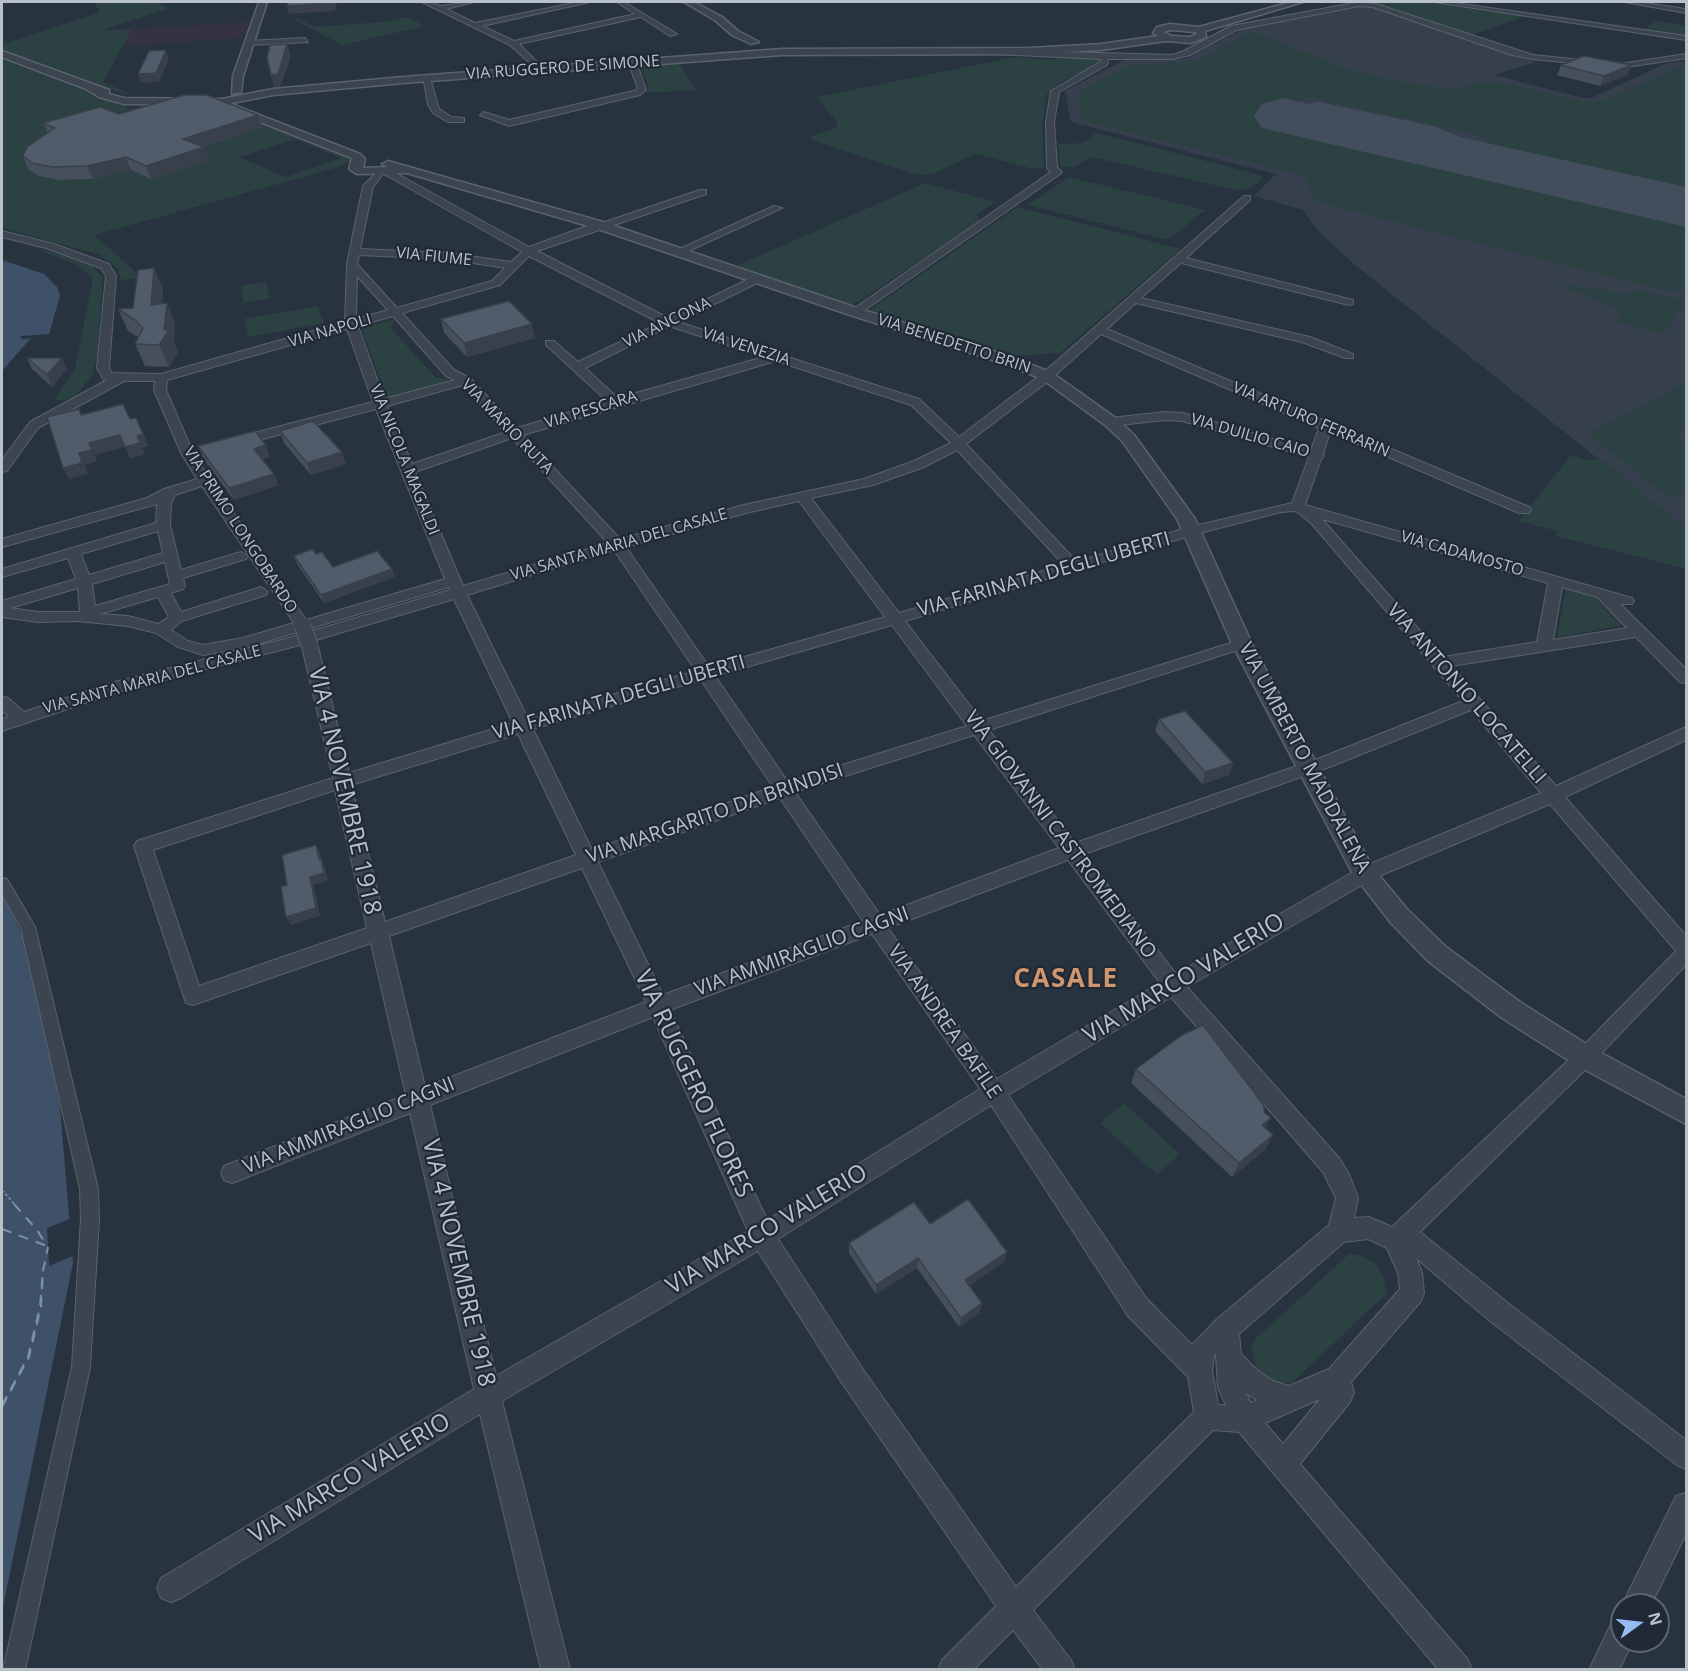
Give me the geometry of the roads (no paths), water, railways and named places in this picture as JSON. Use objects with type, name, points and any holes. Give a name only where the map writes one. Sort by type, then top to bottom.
[{"type":"street","points":[[225,95],[238,76],[263,2]]},
{"type":"street","points":[[441,8],[471,2]]},
{"type":"street","points":[[475,25],[587,2]]},
{"type":"street","points":[[620,2],[673,34]]},
{"type":"street","name":"VIA RUGGERO DE SIMONE","points":[[688,2],[719,19],[733,38],[782,52]]},
{"type":"street","name":"VIA RUGGERO DE SIMONE","points":[[225,95],[782,52],[995,52],[1101,47],[1166,38],[1197,39],[1203,35],[1199,30],[1299,2]]},
{"type":"street","points":[[1437,2],[1686,38]]},
{"type":"street","points":[[1628,2],[1686,11]]},
{"type":"street","points":[[426,4],[441,8],[513,43],[540,70]]},
{"type":"street","points":[[995,52],[1104,57],[1180,56],[1234,28],[1359,4],[1374,5],[1533,57],[1620,66],[1686,56]]},
{"type":"street","points":[[513,43],[642,15]]},
{"type":"street","points":[[248,43],[305,40]]},
{"type":"street","name":"VIA RUGGERO DE SIMONE","points":[[699,59],[718,49],[731,55],[758,52],[758,45]]},
{"type":"street","points":[[2,54],[91,88],[103,95],[124,101],[225,95],[240,106],[373,157]]},
{"type":"street","name":"VIA BENEDETTO BRIN","points":[[855,312],[1057,172],[1052,168],[1050,122],[1055,91],[1104,63],[1106,60],[1104,57]]},
{"type":"street","points":[[484,115],[509,123],[629,96],[642,90],[633,64]]},
{"type":"street","points":[[426,78],[432,105],[439,113],[451,120],[464,122]]},
{"type":"street","points":[[225,95],[242,111],[356,156],[359,159],[360,168],[382,174]]},
{"type":"street","name":"VIA BENEDETTO BRIN","points":[[360,168],[382,174],[413,171],[601,226],[855,312],[1010,361],[1047,376],[1111,422]]},
{"type":"street","name":"VIA VENEZIA","points":[[382,174],[667,322],[915,402],[959,444],[1074,567]]},
{"type":"street","name":"VIA NICOLA MAGALDI","points":[[382,174],[352,264],[349,296],[350,320],[380,404],[456,588]]},
{"type":"street","points":[[528,251],[703,192]]},
{"type":"street","name":"VIA SANTA MARIA DEL CASALE","points":[[2,725],[20,717],[117,687],[293,642],[456,588],[744,509],[894,474],[959,444],[1047,376],[1247,198]]},
{"type":"street","points":[[678,252],[777,208]]},
{"type":"street","points":[[2,234],[50,246],[105,266],[111,276],[103,368],[108,377],[120,378]]},
{"type":"street","name":"VIA NAPOLI","points":[[120,378],[161,378],[496,283],[528,251]]},
{"type":"street","name":"VIA FIUME","points":[[355,252],[448,256],[514,266]]},
{"type":"street","points":[[1179,259],[1349,302]]},
{"type":"street","name":"VIA MARIO RUTA","points":[[352,264],[450,373],[466,381],[618,545]]},
{"type":"street","name":"VIA ANCONA","points":[[578,367],[757,279]]},
{"type":"street","points":[[1133,298],[1306,339],[1349,356]]},
{"type":"street","name":"VIA ARTURO FERRARIN","points":[[1098,329],[1524,510]]},
{"type":"street","points":[[550,343],[616,402]]},
{"type":"street","name":"VIA PESCARA","points":[[407,470],[616,402],[777,357]]},
{"type":"street","points":[[2,468],[34,425],[120,378]]},
{"type":"street","name":"VIA PRIMO LONGOBARDO","points":[[161,378],[160,390],[206,480],[303,626],[310,647]]},
{"type":"street","points":[[222,446],[466,381]]},
{"type":"street","name":"VIA DUILIO CAIO","points":[[1111,422],[1165,416],[1183,417],[1318,456]]},
{"type":"street","name":"VIA UMBERTO MADDALENA","points":[[1111,422],[1143,456],[1186,519],[1242,644],[1365,874],[1399,916],[1437,954],[1511,1010],[1585,1056],[1686,1112]]},
{"type":"street","points":[[1297,507],[1318,456],[1326,427]]},
{"type":"street","points":[[2,543],[152,501],[169,492],[206,480]]},
{"type":"street","points":[[82,614],[178,586],[163,525],[164,504],[169,492]]},
{"type":"street","points":[[2,533],[152,493],[169,492]]},
{"type":"street","name":"VIA GIOVANNI CASTROMEDIANO","points":[[802,496],[1173,985],[1331,1165],[1341,1181],[1347,1198],[1339,1231]]},
{"type":"street","name":"VIA FARINATA DEGLI UBERTI","points":[[343,781],[706,672],[1074,567],[1191,531],[1281,508],[1297,507]]},
{"type":"street","name":"VIA CADAMOSTO","points":[[1297,507],[1628,601]]},
{"type":"street","name":"VIA ANTONIO LOCATELLI","points":[[1297,507],[1317,521],[1686,951]]},
{"type":"street","points":[[4,576],[163,525]]},
{"type":"street","name":"VIA ANDREA BAFILE","points":[[618,545],[993,1092],[1137,1307],[1198,1371]]},
{"type":"street","points":[[73,552],[84,580],[82,614]]},
{"type":"street","points":[[2,606],[172,555]]},
{"type":"street","points":[[176,576],[241,556]]},
{"type":"street","points":[[1544,645],[1556,580]]},
{"type":"street","points":[[2,612],[38,616],[82,614],[128,621],[161,630],[183,644],[203,650],[244,643],[456,588]]},
{"type":"street","name":"VIA RUGGERO FLORES","points":[[456,588],[658,1006],[762,1236],[851,1374],[1014,1608],[1061,1670]]},
{"type":"street","points":[[162,591],[177,618]]},
{"type":"street","points":[[161,630],[177,618],[261,592]]},
{"type":"street","points":[[1602,594],[1686,678]]},
{"type":"street","points":[[1439,663],[1640,631]]},
{"type":"street","name":"VIA MARGARITO DA BRINDISI","points":[[343,781],[143,846],[193,997],[786,789],[1242,644]]},
{"type":"street","name":"VIA 4 NOVEMBRE 1918","points":[[310,647],[488,1395],[556,1670]]},
{"type":"street","points":[[2,702],[20,717]]},
{"type":"street","name":"VIA AMMIRAGLIO CAGNI","points":[[232,1173],[658,1006],[1072,852],[1310,768],[1474,703]]},
{"type":"street","name":"VIA MARCO VALERIO","points":[[171,1588],[488,1395],[762,1236],[993,1092],[1365,874],[1553,795],[1686,733]]},
{"type":"street","points":[[2,883],[28,927],[89,1189],[90,1219],[81,1367],[14,1670]]},
{"type":"street","points":[[1399,1236],[1585,1056],[1686,951]]},
{"type":"street","points":[[1208,1417],[1198,1371],[1202,1350],[1339,1231],[1369,1228],[1399,1236],[1686,1456]]},
{"type":"street","points":[[952,1670],[1208,1417],[1245,1419],[1338,1378],[1413,1293],[1410,1272],[1399,1236]]},
{"type":"street","points":[[1226,1328],[1232,1388],[1245,1419],[1458,1670]]},
{"type":"street","points":[[1229,1360],[1248,1379],[1266,1390],[1289,1399]]},
{"type":"street","points":[[1283,1464],[1341,1393],[1338,1378]]},
{"type":"street","points":[[1642,1593],[1686,1506]]},
{"type":"street","points":[[1603,1670],[1612,1653]]},
{"type":"water","points":[[2,260],[44,274],[57,287],[60,296],[49,334],[21,336],[21,339],[38,338],[30,339],[2,371]]},
{"type":"water","points":[[2,897],[26,943],[36,981],[60,1107],[73,1263],[2,1612]]},
{"type":"district","name":"CASALE","points":[[1066,980]]}]
